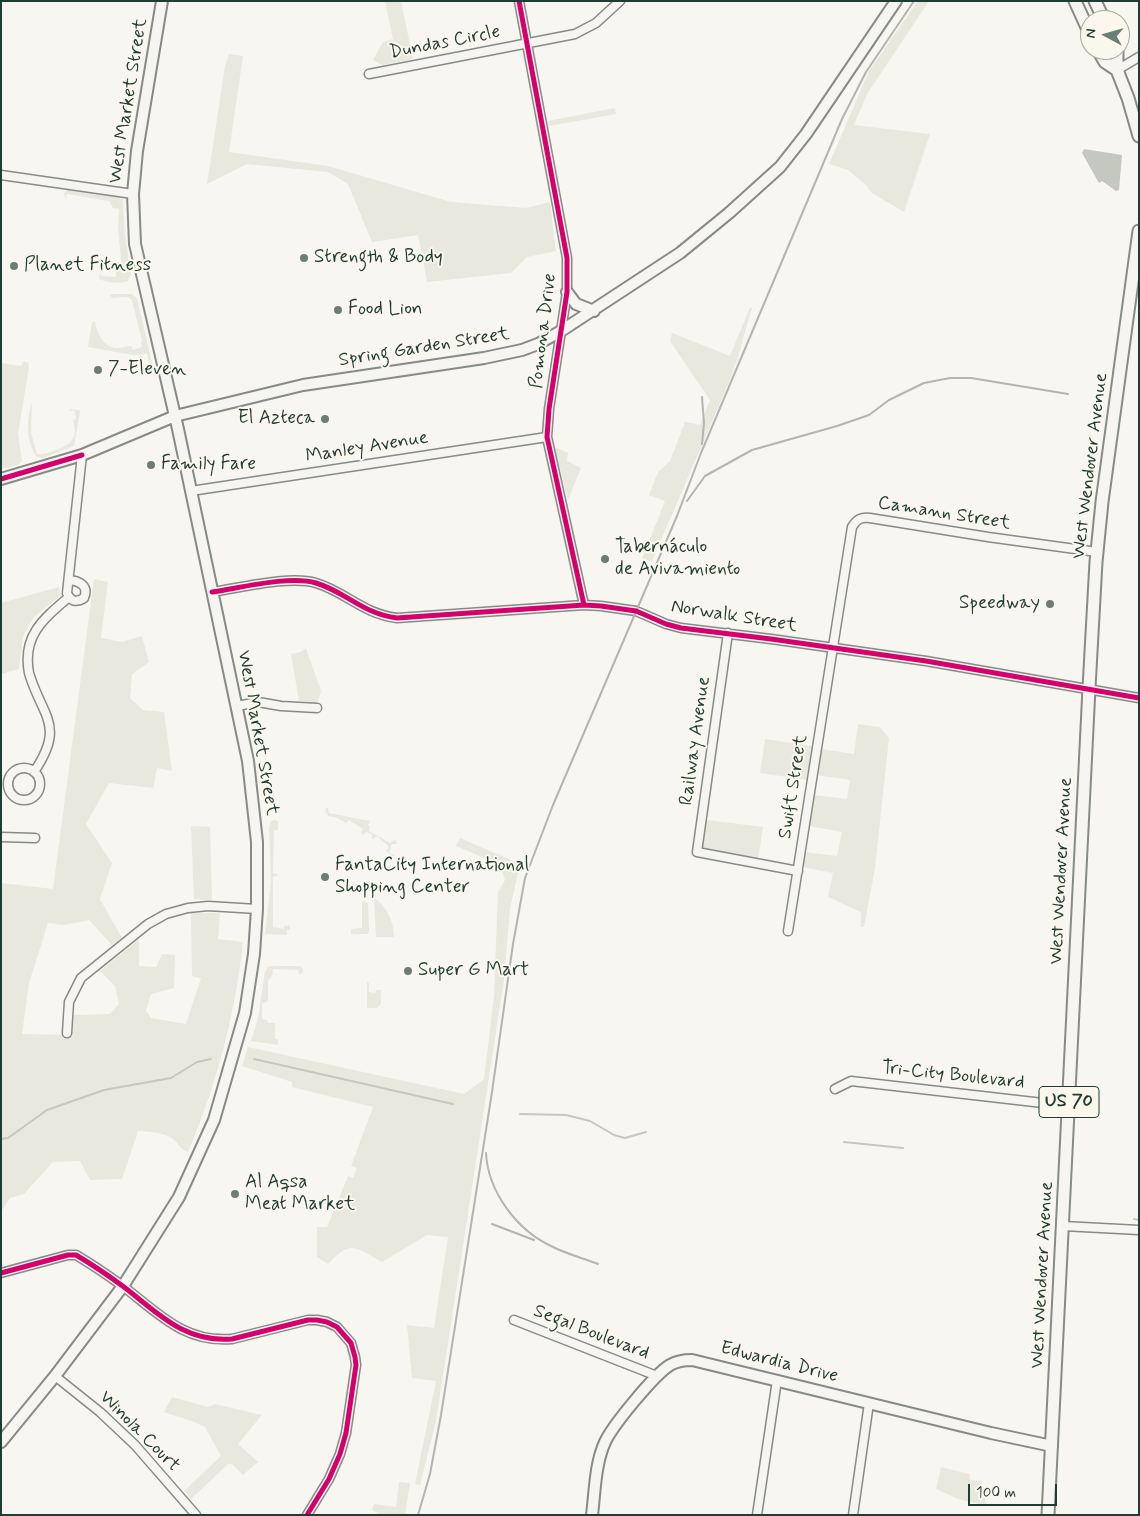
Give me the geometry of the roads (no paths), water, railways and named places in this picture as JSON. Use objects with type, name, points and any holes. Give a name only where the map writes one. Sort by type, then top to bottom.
[{"type":"highway","points":[[1074,1],[1080,13]]},
{"type":"highway","points":[[1104,60],[1117,70]]},
{"type":"highway","points":[[1117,60],[1117,70],[1128,98],[1139,136]]},
{"type":"highway","name":"West Wendover Avenue","points":[[1048,1515],[1088,688],[1097,552],[1139,231]]},
{"type":"main road","name":"West Market Street","points":[[1,1442],[55,1376],[123,1286],[179,1197],[214,1120],[245,1013],[254,954],[258,876],[256,817],[248,761],[176,416],[135,244],[133,194],[137,151],[162,1]]},
{"type":"main road","name":"Spring Garden Street","points":[[1,479],[82,455],[176,416],[303,385],[484,358],[522,350],[538,344],[594,310],[680,253],[729,213],[780,167],[806,134],[896,1]]},
{"type":"main road","points":[[567,292],[576,304],[594,310]]},
{"type":"main road","name":"Edwardia Drive","points":[[592,1515],[599,1461],[605,1442],[657,1376],[670,1365],[680,1360],[692,1360],[1024,1441],[1052,1446]]},
{"type":"street","name":"Pomona Drive","points":[[519,1],[565,248],[567,292],[547,437],[584,605]]},
{"type":"street","name":"Dundas Circle","points":[[369,74],[568,36],[589,28],[604,18],[620,1]]},
{"type":"street","points":[[1117,70],[1139,57]]},
{"type":"street","points":[[1,175],[133,194]]},
{"type":"street","name":"Manley Avenue","points":[[191,491],[547,437]]},
{"type":"street","points":[[69,580],[80,582],[85,587],[84,598],[74,601],[69,598],[67,593],[82,455]]},
{"type":"street","name":"Camann Street","points":[[832,647],[852,527],[860,518],[1097,552]]},
{"type":"street","name":"Norwalk Street","points":[[212,592],[284,582],[311,582],[329,588],[372,612],[397,618],[584,605],[601,606],[636,611],[673,626],[926,661],[1139,698]]},
{"type":"street","points":[[34,772],[47,752],[51,729],[48,716],[29,673],[28,650],[38,625],[69,598]]},
{"type":"street","name":"Railway Avenue","points":[[728,633],[697,852],[798,871]]},
{"type":"street","name":"Swift Street","points":[[788,931],[832,647]]},
{"type":"street","points":[[237,706],[258,702],[281,706],[318,708]]},
{"type":"street","points":[[21,768],[28,768],[34,772],[39,778],[40,785],[36,795],[30,799],[23,800],[13,796],[9,790],[8,783],[12,774],[21,768]]},
{"type":"street","points":[[1,837],[35,838]]},
{"type":"street","points":[[67,1033],[69,1002],[81,978],[153,921],[166,914],[188,908],[208,906],[257,909]]},
{"type":"street","name":"Tri-City Boulevard","points":[[835,1089],[851,1081],[1069,1106]]},
{"type":"street","points":[[1063,1226],[1139,1230]]},
{"type":"street","points":[[1,1273],[68,1255],[76,1255],[123,1286],[174,1326],[204,1338],[232,1339],[312,1320],[332,1324],[342,1331],[354,1350],[356,1365],[346,1433],[327,1484],[306,1515]]},
{"type":"street","name":"Segal Boulevard","points":[[514,1320],[657,1376]]},
{"type":"street","name":"Winola Court","points":[[55,1376],[100,1412],[135,1445],[196,1515]]},
{"type":"street","points":[[757,1515],[777,1380]]},
{"type":"street","points":[[853,1515],[870,1403]]},
{"type":"waterway","points":[[1,1139],[8,1138],[47,1110],[104,1090],[171,1078],[197,1062],[211,1059]]},
{"type":"waterway","points":[[254,1059],[453,1104]]},
{"type":"waterway","points":[[520,1114],[566,1115],[590,1121],[614,1135],[625,1138],[646,1132]]},
{"type":"waterway","points":[[844,1142],[903,1148]]},
{"type":"waterway","points":[[1134,1219],[1139,1220]]},
{"type":"railway","points":[[418,1515],[430,1474],[441,1415],[492,1092],[513,944],[525,878],[553,805],[677,516],[701,453],[842,119],[866,72],[914,1]]},
{"type":"railway","points":[[687,501],[705,476],[752,450],[869,415],[889,400],[924,383],[950,378],[971,378],[1068,394]]},
{"type":"railway","points":[[702,397],[704,423],[702,444]]},
{"type":"railway","points":[[486,1153],[492,1182],[498,1195],[516,1220],[539,1239],[551,1246],[598,1264]]},
{"type":"railway","points":[[492,1224],[534,1240]]},
{"type":"place","name":"Strength & Body","points":[[304,258]]},
{"type":"place","name":"Planet Fitness","points":[[14,266]]},
{"type":"place","name":"Food Lion","points":[[338,310]]},
{"type":"place","name":"7-Eleven","points":[[98,370]]},
{"type":"place","name":"El Azteca","points":[[325,419]]},
{"type":"place","name":"Family Fare","points":[[151,465]]},
{"type":"place","name":"Tabernáculo de Avivamiento","points":[[605,559]]},
{"type":"place","name":"Speedway","points":[[1050,604]]},
{"type":"place","name":"FantaCity International Shopping Center","points":[[325,877]]},
{"type":"place","name":"Super G Mart","points":[[408,971]]},
{"type":"place","name":"Al Aqsa Meat Market","points":[[235,1194]]}]
